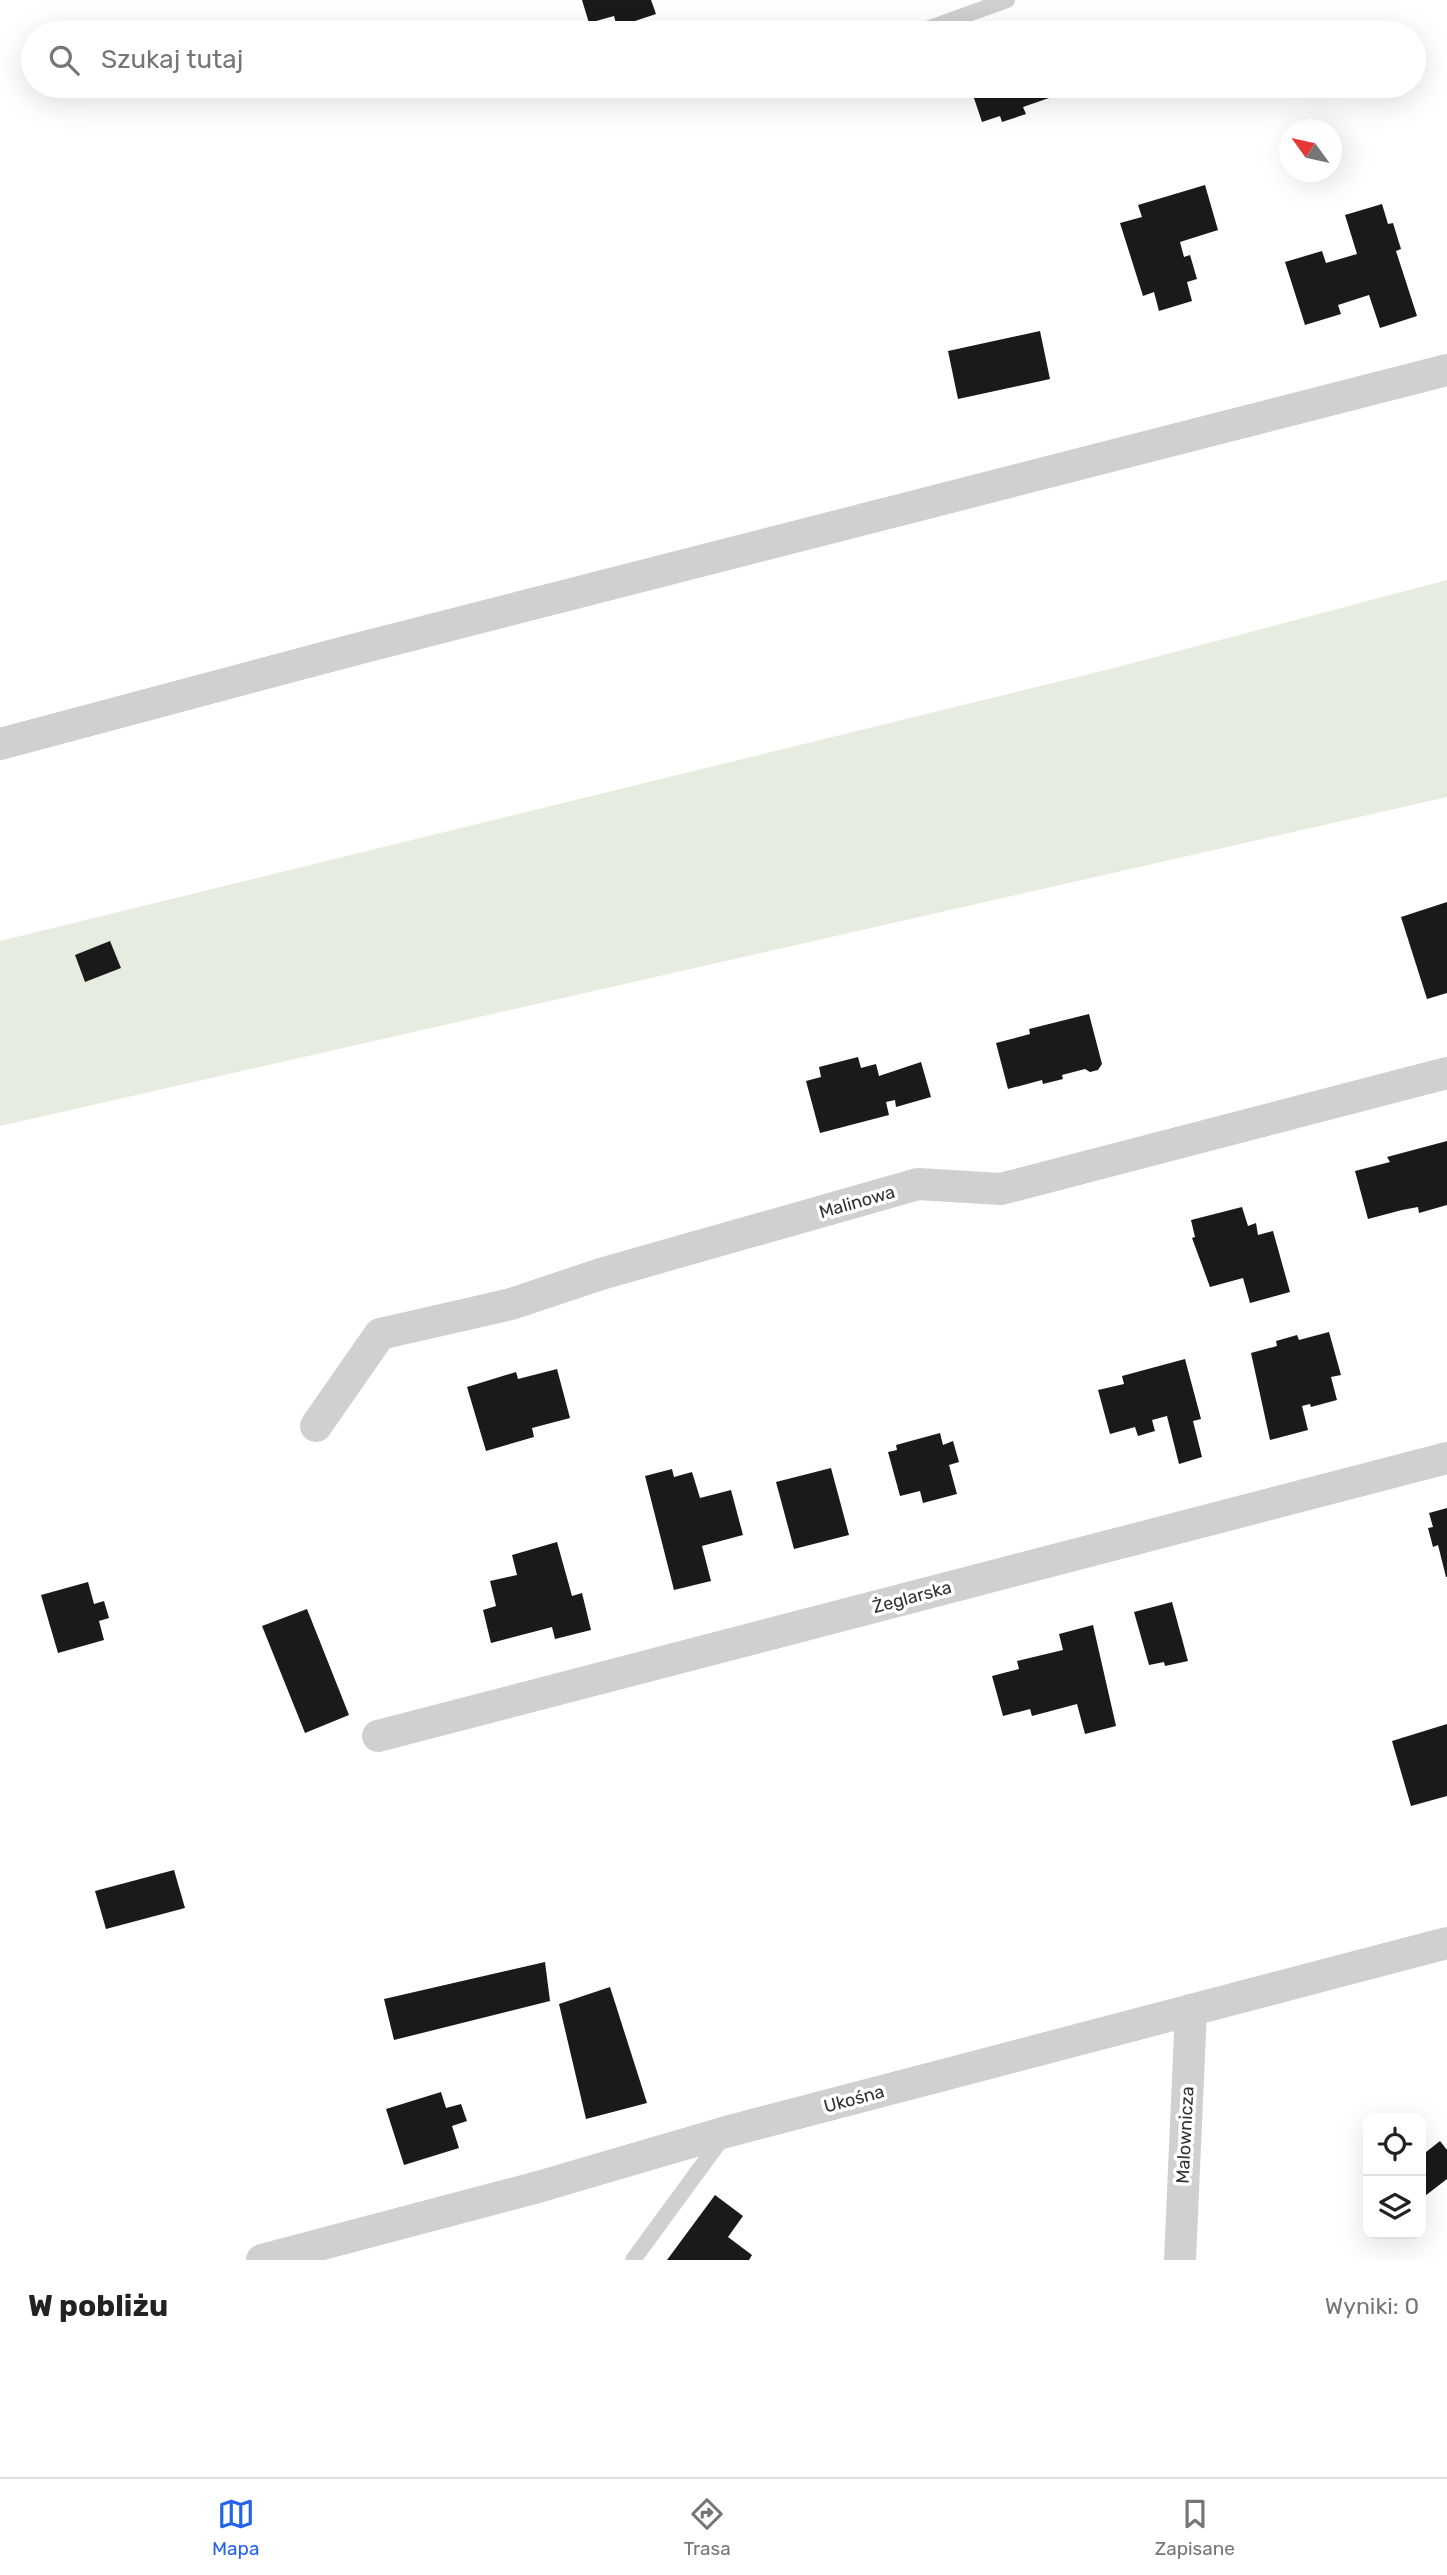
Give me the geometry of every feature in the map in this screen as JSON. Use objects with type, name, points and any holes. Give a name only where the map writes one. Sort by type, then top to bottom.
[{"type":"street","points":[[0,744],[376,644],[1447,370]]},
{"type":"street","name":"Malinowa","points":[[316,1426],[380,1334],[511,1304],[601,1274],[918,1184],[1001,1189],[1447,1073]]},
{"type":"street","name":"Żeglarska","points":[[378,1736],[1447,1458]]},
{"type":"street","name":"Ukośna","points":[[262,2260],[538,2187],[726,2133],[1447,1942]]},
{"type":"street","name":"Malownicza","points":[[1180,2260],[1191,2010]]},
{"type":"lane","points":[[949,21],[1007,0]]},
{"type":"lane","points":[[633,2260],[726,2133]]},
{"type":"shaded area","points":[[1447,580],[1447,797],[0,1126],[0,941],[1110,669]]},
{"type":"building","points":[[582,0],[651,0],[656,14],[635,21],[615,21],[614,16],[588,21]]},
{"type":"building","points":[[974,98],[1049,98],[1023,107],[1026,114],[1002,122],[1000,116],[982,122]]},
{"type":"building","points":[[1205,185],[1218,230],[1180,242],[1184,257],[1190,255],[1197,279],[1187,282],[1192,301],[1159,311],[1154,292],[1143,296],[1120,223],[1142,217],[1138,205]]},
{"type":"building","points":[[1382,204],[1388,224],[1393,223],[1401,249],[1396,251],[1417,316],[1380,328],[1369,295],[1338,305],[1341,314],[1305,325],[1285,262],[1322,251],[1326,263],[1357,254],[1345,215]]},
{"type":"building","points":[[1040,331],[1050,379],[958,399],[948,351]]},
{"type":"building","points":[[1447,902],[1447,993],[1427,999],[1401,917]]},
{"type":"building","points":[[110,941],[121,968],[85,982],[75,955]]},
{"type":"building","points":[[1089,1014],[1102,1064],[1098,1070],[1090,1072],[1085,1069],[1062,1075],[1063,1079],[1043,1084],[1042,1080],[1008,1089],[996,1043],[1030,1034],[1029,1029]]},
{"type":"building","points":[[858,1057],[861,1068],[876,1064],[879,1076],[921,1062],[931,1097],[896,1107],[895,1100],[886,1102],[889,1115],[820,1133],[806,1081],[821,1077],[819,1067]]},
{"type":"building","points":[[1447,1141],[1447,1205],[1419,1213],[1418,1207],[1368,1219],[1355,1171],[1390,1162],[1387,1157]]},
{"type":"building","points":[[1242,1207],[1248,1226],[1256,1223],[1258,1235],[1273,1231],[1290,1292],[1250,1303],[1243,1278],[1210,1287],[1192,1238],[1195,1237],[1191,1220]]},
{"type":"building","points":[[1329,1332],[1341,1375],[1331,1377],[1337,1400],[1311,1407],[1310,1404],[1302,1406],[1308,1430],[1270,1440],[1251,1353],[1277,1346],[1276,1341],[1297,1335],[1299,1340]]},
{"type":"building","points":[[1185,1359],[1201,1419],[1193,1421],[1202,1457],[1179,1464],[1167,1416],[1152,1420],[1155,1431],[1138,1436],[1135,1427],[1110,1434],[1098,1390],[1124,1384],[1122,1376]]},
{"type":"building","points":[[557,1369],[570,1418],[532,1428],[534,1437],[486,1451],[467,1387],[516,1372],[518,1379]]},
{"type":"building","points":[[940,1433],[943,1445],[953,1441],[959,1462],[949,1465],[957,1494],[923,1503],[920,1491],[900,1496],[888,1452],[897,1450],[896,1445]]},
{"type":"building","points":[[831,1468],[849,1535],[794,1549],[776,1482]]},
{"type":"building","points":[[672,1469],[674,1477],[692,1472],[700,1498],[731,1490],[743,1535],[702,1546],[711,1581],[674,1590],[645,1476]]},
{"type":"building","points":[[1447,1508],[1446,1577],[1438,1545],[1433,1547],[1428,1528],[1433,1527],[1429,1513]]},
{"type":"building","points":[[557,1542],[572,1596],[582,1593],[591,1630],[555,1639],[552,1627],[491,1643],[483,1610],[496,1606],[490,1581],[517,1575],[512,1555]]},
{"type":"building","points":[[88,1582],[94,1604],[104,1601],[109,1618],[99,1621],[104,1640],[58,1653],[41,1595]]},
{"type":"building","points":[[1172,1602],[1188,1661],[1165,1666],[1164,1662],[1149,1665],[1134,1612]]},
{"type":"building","points":[[307,1609],[349,1715],[305,1733],[262,1626]]},
{"type":"building","points":[[1093,1625],[1116,1726],[1085,1734],[1077,1704],[1032,1716],[1030,1709],[1003,1716],[992,1676],[1019,1669],[1017,1661],[1063,1650],[1059,1634]]},
{"type":"building","points":[[1447,1724],[1447,1796],[1411,1806],[1392,1741]]},
{"type":"building","points":[[174,1870],[185,1908],[106,1929],[95,1891]]},
{"type":"building","points":[[545,1962],[550,2001],[394,2040],[384,1999]]},
{"type":"building","points":[[610,1987],[647,2103],[586,2119],[559,2004]]},
{"type":"building","points":[[441,2092],[446,2108],[461,2104],[467,2121],[452,2126],[459,2148],[404,2165],[386,2109]]},
{"type":"building","points":[[1440,2141],[1447,2150],[1447,2179],[1426,2195],[1426,2176],[1426,2152]]},
{"type":"building","points":[[715,2195],[743,2216],[728,2237],[752,2255],[749,2260],[667,2260]]}]
